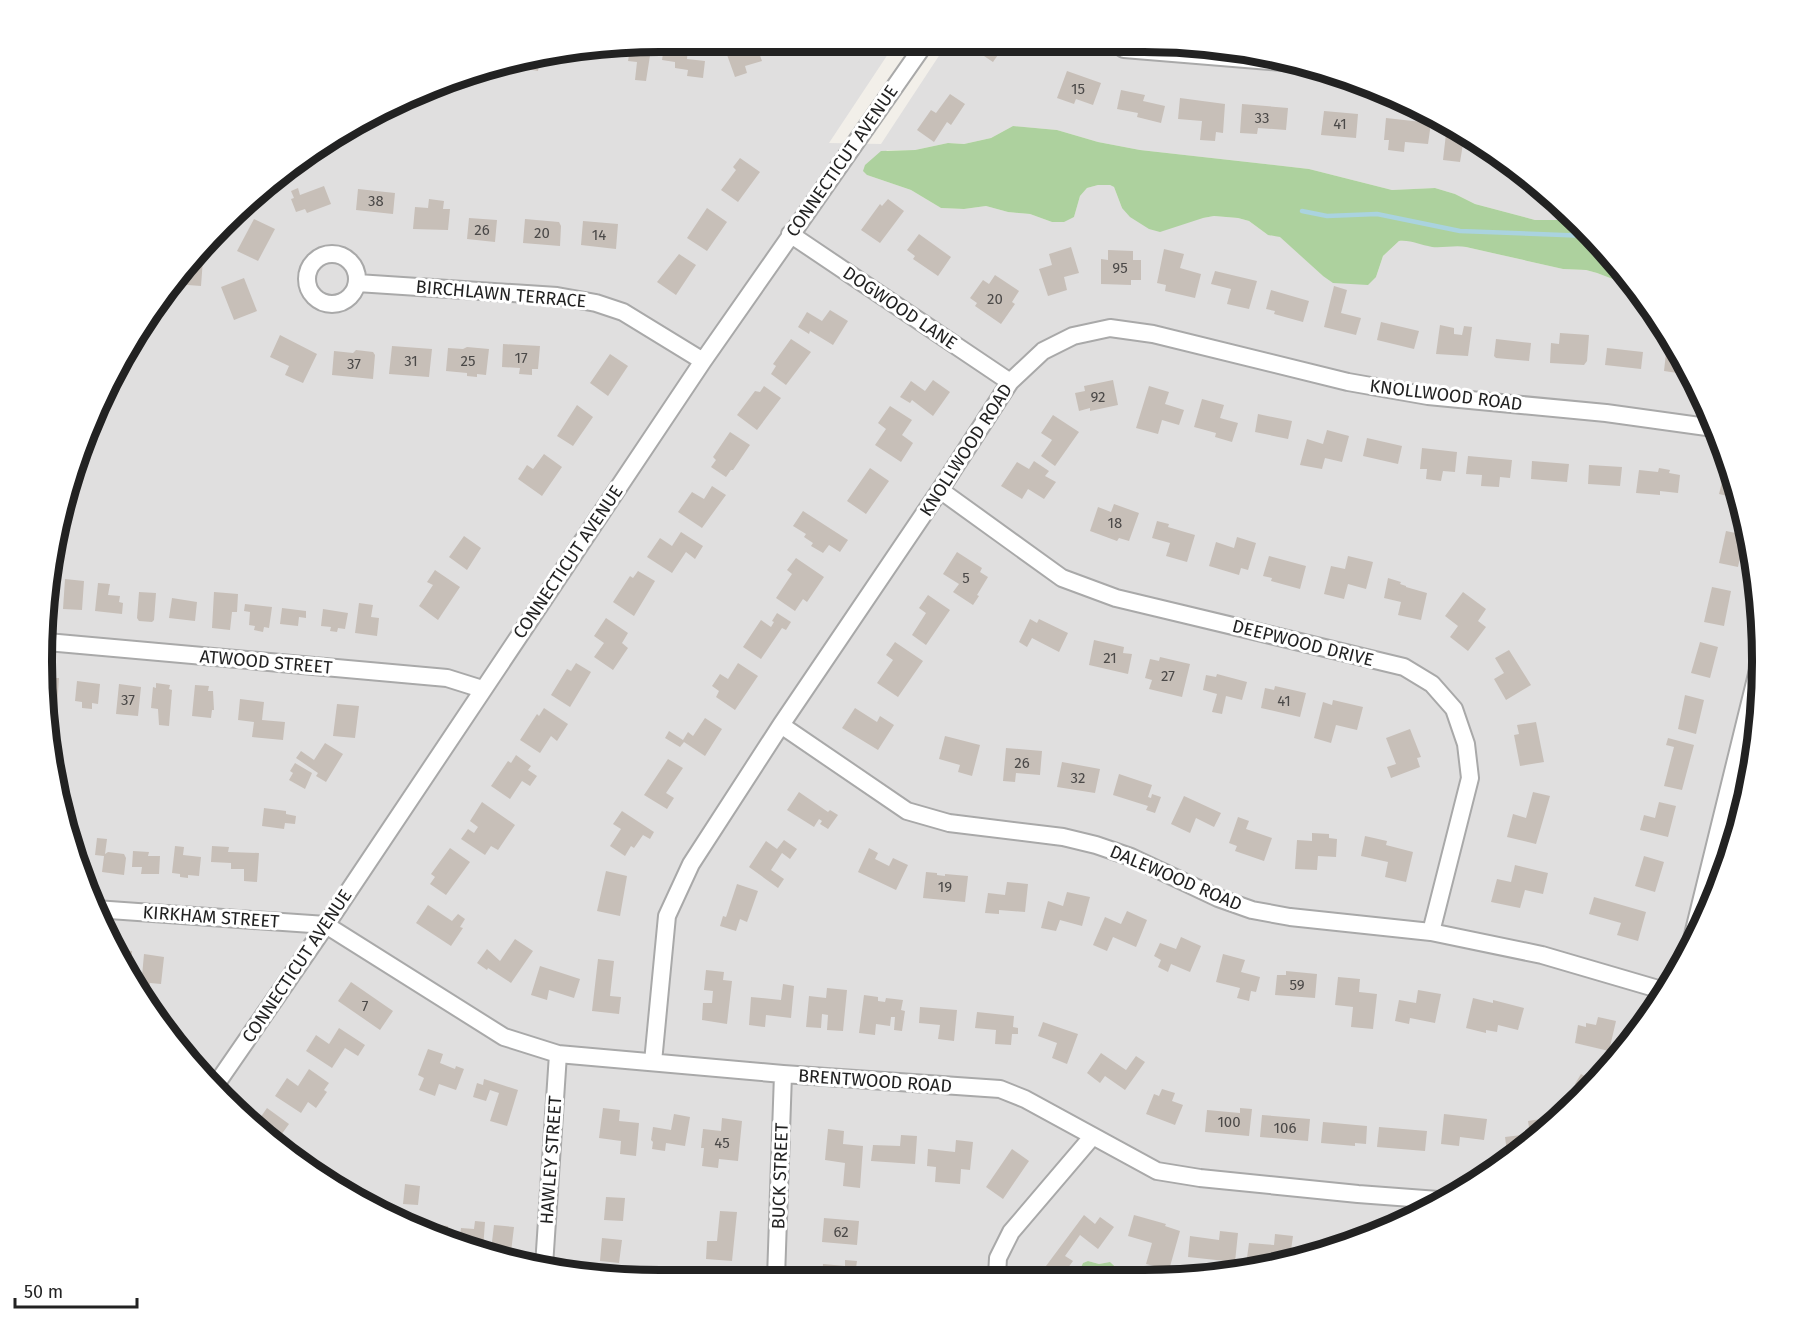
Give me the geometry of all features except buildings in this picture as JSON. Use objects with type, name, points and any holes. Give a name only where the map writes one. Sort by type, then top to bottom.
[{"type":"street","name":"CONNECTICUT AVENUE","points":[[220,1079],[326,925],[703,361],[919,52]]},
{"type":"street","name":"DOGWOOD LANE","points":[[790,234],[1010,382]]},
{"type":"street","name":"BIRCHLAWN TERRACE","points":[[357,283],[557,296],[596,303],[623,312],[703,361]]},
{"type":"street","name":"KNOLLWOOD ROAD","points":[[653,1062],[667,916],[691,864],[1010,382],[1043,351],[1072,336],[1110,328],[1153,334],[1348,382],[1428,396],[1606,413],[1704,427]]},
{"type":"street","name":"DEEPWOOD DRIVE","points":[[940,490],[1062,578],[1116,597],[1404,667],[1432,684],[1454,709],[1466,744],[1470,778],[1431,932]]},
{"type":"street","name":"ATWOOD STREET","points":[[53,643],[447,678],[482,689]]},
{"type":"street","points":[[1701,904],[1750,704]]},
{"type":"street","name":"DALEWOOD ROAD","points":[[782,725],[907,811],[949,823],[1063,837],[1096,845],[1131,857],[1218,898],[1252,910],[1290,917],[1431,932],[1542,955],[1656,988]]},
{"type":"street","name":"KIRKHAM STREET","points":[[106,910],[326,925]]},
{"type":"street","name":"BRENTWOOD ROAD","points":[[326,925],[504,1037],[558,1054],[783,1074],[1000,1089],[1025,1099],[1157,1171],[1200,1178],[1426,1199]]},
{"type":"street","name":"HAWLEY STREET","points":[[545,1258],[558,1054]]},
{"type":"street","name":"BUCK STREET","points":[[776,1270],[783,1074]]},
{"type":"street","points":[[998,1270],[999,1258],[1011,1232],[1092,1137]]},
{"type":"shaded area","points":[[661,52],[889,52],[829,143],[881,144],[941,52],[1143,52],[1222,58],[1300,73],[1339,85],[1412,115],[1481,155],[1513,178],[1561,220],[1535,220],[1475,204],[1455,194],[1435,188],[1392,190],[1309,169],[1140,150],[1098,142],[1057,130],[1013,126],[991,138],[964,144],[948,143],[915,150],[887,150],[867,175],[911,190],[941,208],[964,209],[986,206],[1008,212],[1030,214],[1052,222],[1074,217],[1080,196],[1087,188],[1110,185],[1114,187],[1122,208],[1203,218],[1214,216],[1238,218],[1249,221],[1268,235],[1280,236],[1323,276],[1376,277],[1383,256],[1399,241],[1411,240],[1433,247],[1456,245],[1563,269],[1586,270],[1617,281],[1649,323],[1689,392],[1719,465],[1731,504],[1746,582],[1752,661],[1746,740],[1731,818],[1705,894],[1670,965],[1626,1031],[1573,1091],[1513,1144],[1481,1167],[1412,1207],[1339,1237],[1262,1258],[1183,1268],[1143,1270],[1119,1270],[1110,1262],[1099,1264],[1088,1261],[1083,1263],[1080,1270],[661,1270],[582,1264],[504,1249],[465,1237],[392,1207],[323,1167],[291,1144],[231,1091],[178,1031],[155,999],[115,930],[99,894],[73,818],[64,780],[54,701],[52,661],[54,621],[64,542],[73,504],[99,428],[115,392],[155,323],[178,291],[231,231],[291,178],[323,155],[392,115],[465,85],[542,64],[582,58]]},
{"type":"green space","points":[[1013,126],[1057,130],[1098,142],[1140,150],[1309,169],[1392,190],[1435,188],[1455,194],[1475,204],[1535,220],[1561,220],[1617,281],[1586,270],[1563,269],[1466,247],[1432,247],[1399,241],[1383,256],[1376,277],[1368,285],[1333,283],[1280,237],[1268,235],[1249,221],[1214,216],[1160,232],[1149,229],[1130,217],[1122,208],[1114,187],[1110,185],[1087,188],[1080,196],[1074,217],[1064,222],[1052,222],[1030,214],[1008,212],[986,206],[964,209],[941,208],[911,190],[867,175],[863,171],[865,165],[881,151],[915,150],[991,138]]},
{"type":"green space","points":[[1088,1261],[1099,1264],[1110,1262],[1119,1270],[1080,1270],[1083,1263]]},
{"type":"waterway","points":[[1302,211],[1327,216],[1377,214],[1460,231],[1577,236]]}]
